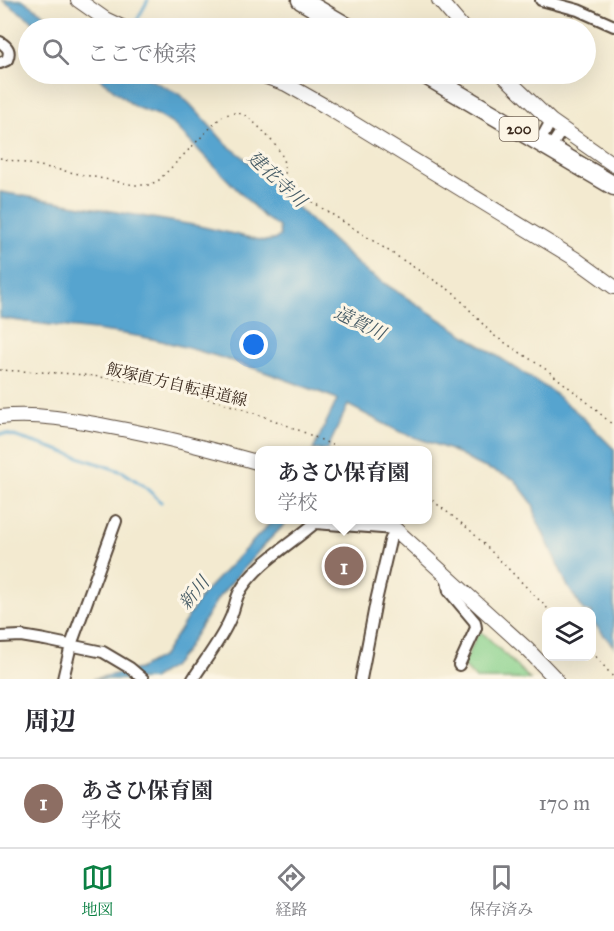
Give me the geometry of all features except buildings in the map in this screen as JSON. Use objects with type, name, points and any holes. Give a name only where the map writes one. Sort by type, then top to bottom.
[{"type":"highway","points":[[301,0],[332,18]]},
{"type":"highway","name":"200","points":[[441,84],[614,186]]},
{"type":"street","points":[[78,0],[104,18]]},
{"type":"street","points":[[439,0],[454,18]]},
{"type":"street","points":[[541,0],[560,2],[614,26]]},
{"type":"street","points":[[0,42],[7,47],[9,53],[8,60],[0,63]]},
{"type":"street","points":[[286,84],[574,258],[614,287]]},
{"type":"street","points":[[512,84],[556,126],[614,165]]},
{"type":"street","points":[[545,144],[556,126]]},
{"type":"street","points":[[0,417],[41,417],[81,421],[158,436],[255,462]]},
{"type":"street","points":[[63,678],[71,645],[116,521]]},
{"type":"street","points":[[193,679],[230,620],[239,592],[259,569],[288,542],[302,535],[314,524]]},
{"type":"street","points":[[343,524],[395,530]]},
{"type":"street","points":[[387,524],[528,650],[556,679]]},
{"type":"street","points":[[361,679],[376,602],[390,541],[395,530]]},
{"type":"street","points":[[446,575],[449,591],[475,622],[476,628],[459,665]]},
{"type":"street","points":[[0,636],[21,636],[104,652],[132,669],[143,679]]},
{"type":"path","points":[[573,18],[584,12]]},
{"type":"path","points":[[0,158],[134,185],[148,185],[158,181],[221,117],[230,113],[243,115],[278,147],[285,165],[286,182],[291,188],[454,293],[493,335],[547,370],[614,426]]},
{"type":"path","name":"飯塚直方自転車道線","points":[[0,370],[92,376],[158,387],[260,415],[334,446]]},
{"type":"path","points":[[432,500],[470,530],[546,607]]},
{"type":"path","points":[[596,658],[614,678]]},
{"type":"green space","points":[[479,631],[530,679],[476,679],[463,665]]},
{"type":"water","points":[[2,0],[23,0],[49,18],[28,18]]},
{"type":"water","name":"遠賀川","points":[[106,84],[160,84],[179,94],[227,145],[242,156],[365,271],[550,390],[578,413],[614,449],[614,647],[596,626],[596,607],[581,607],[568,587],[537,520],[533,504],[514,479],[476,464],[451,450],[400,432],[348,405],[329,446],[315,446],[337,400],[235,362],[152,339],[0,318],[0,192],[199,226],[264,241],[274,240],[280,236],[279,227],[264,217],[174,125],[158,115],[135,107]]},
{"type":"water","points":[[269,524],[285,524],[218,598],[184,653],[172,667],[152,679],[93,679],[139,669],[163,656],[202,595]]},
{"type":"waterway","points":[[138,18],[148,0]]},
{"type":"waterway","points":[[0,434],[46,446],[123,472],[144,486],[161,502]]},
{"type":"place","name":"あさひ保育園","points":[[344,566]]},
{"type":"water label","name":"建花寺川","points":[[277,179]]},
{"type":"water label","name":"新川","points":[[194,593]]}]
